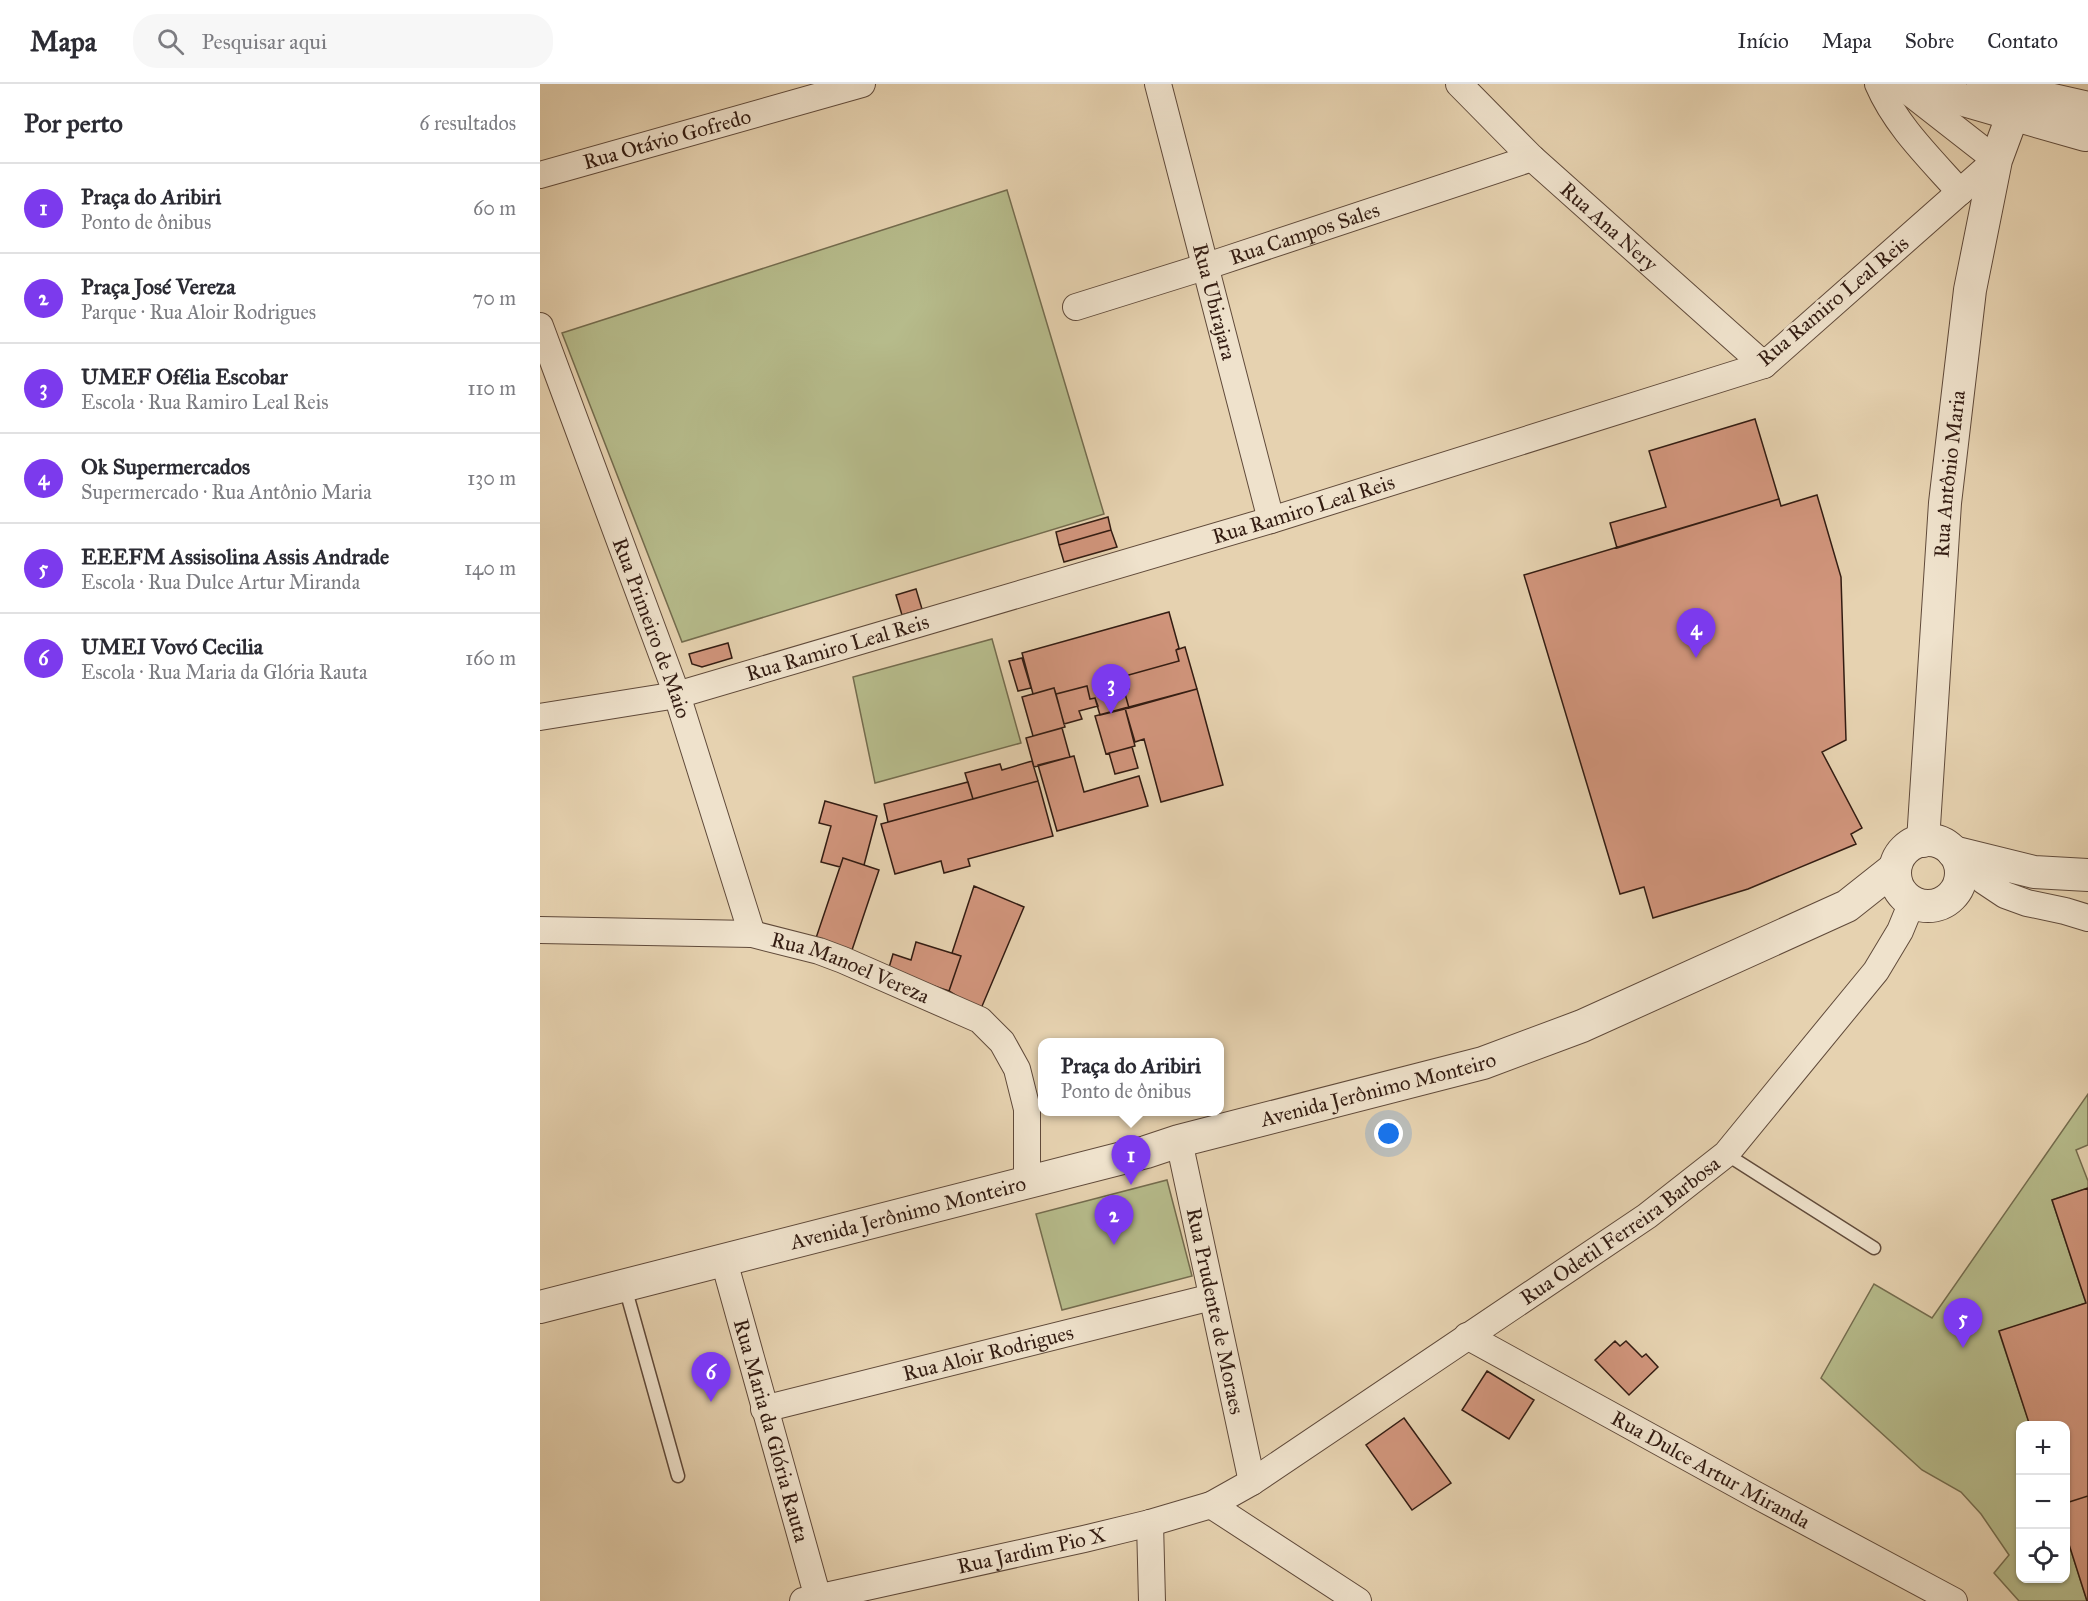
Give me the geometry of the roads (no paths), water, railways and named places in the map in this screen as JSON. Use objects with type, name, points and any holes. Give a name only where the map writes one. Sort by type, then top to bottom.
[{"type":"street","name":"Rua Otávio Gofredo","points":[[540,175],[862,84]]},
{"type":"street","name":"Rua Ubirajara","points":[[1158,84],[1271,520]]},
{"type":"street","name":"Rua Ana Nery","points":[[1459,84],[1532,158],[1764,365]]},
{"type":"street","points":[[1878,84],[1884,99],[1906,132],[1960,192]]},
{"type":"street","points":[[1900,84],[1996,160]]},
{"type":"street","points":[[1908,84],[2013,114],[2087,124]]},
{"type":"street","points":[[1983,84],[2087,124]]},
{"type":"street","name":"Rua Antônio Maria","points":[[1923,841],[1945,503],[1970,290],[1996,160],[2013,114]]},
{"type":"street","name":"Rua Campos Sales","points":[[1076,307],[1532,158]]},
{"type":"street","name":"Rua Ramiro Leal Reis","points":[[540,717],[677,695],[1271,520],[1764,365],[1996,160]]},
{"type":"street","name":"Rua Primeiro de Maio","points":[[540,326],[677,695],[752,934]]},
{"type":"street","points":[[2034,872],[1971,882],[1945,901],[1924,906],[1904,889],[1898,858],[1905,850],[1923,841],[1934,841],[1945,845],[1953,852],[1959,862],[1961,873],[1971,882],[2016,899],[2076,914]]},
{"type":"street","points":[[1953,852],[2034,872],[2088,875]]},
{"type":"street","points":[[2034,872],[2040,886],[2076,914]]},
{"type":"street","name":"Avenida Jerônimo Monteiro","points":[[540,1307],[1146,1152],[1179,1141],[1483,1062],[1582,1026],[1847,906],[1904,889]]},
{"type":"street","name":"Rua Odetil Ferreira Barbosa","points":[[1252,1482],[1647,1216],[1726,1154],[1876,971],[1900,931],[1904,889]]},
{"type":"street","name":"Rua Manoel Vereza","points":[[540,930],[752,934],[819,951],[843,960],[980,1020],[1002,1042],[1017,1069],[1027,1108],[1027,1182]]},
{"type":"street","name":"Rua Prudente de Moraes","points":[[1179,1141],[1252,1482]]},
{"type":"street","name":"Rua Maria da Glória Rauta","points":[[724,1261],[764,1409],[810,1600]]},
{"type":"street","name":"Rua Aloir Rodrigues","points":[[764,1409],[1212,1298]]},
{"type":"street","name":"Rua Dulce Artur Miranda","points":[[1467,1336],[1954,1601]]},
{"type":"street","name":"Rua Jardim Pio X","points":[[810,1600],[1150,1523],[1211,1505],[1252,1482]]},
{"type":"street","points":[[1211,1505],[1357,1601]]},
{"type":"street","points":[[1150,1523],[1152,1601]]},
{"type":"lane","points":[[1726,1154],[1874,1248]]},
{"type":"lane","points":[[625,1286],[678,1476]]},
{"type":"place","name":"Ok Supermercados","points":[[1696,658]]},
{"type":"place","name":"UMEF Ofélia Escobar","points":[[1111,714]]},
{"type":"place","name":"Praça do Aribiri","points":[[1131,1185]]},
{"type":"place","name":"Praça José Vereza","points":[[1114,1245]]},
{"type":"place","name":"EEEFM Assisolina Assis Andrade","points":[[1963,1348]]},
{"type":"place","name":"UMEI Vovó Cecilia","points":[[711,1402]]}]
